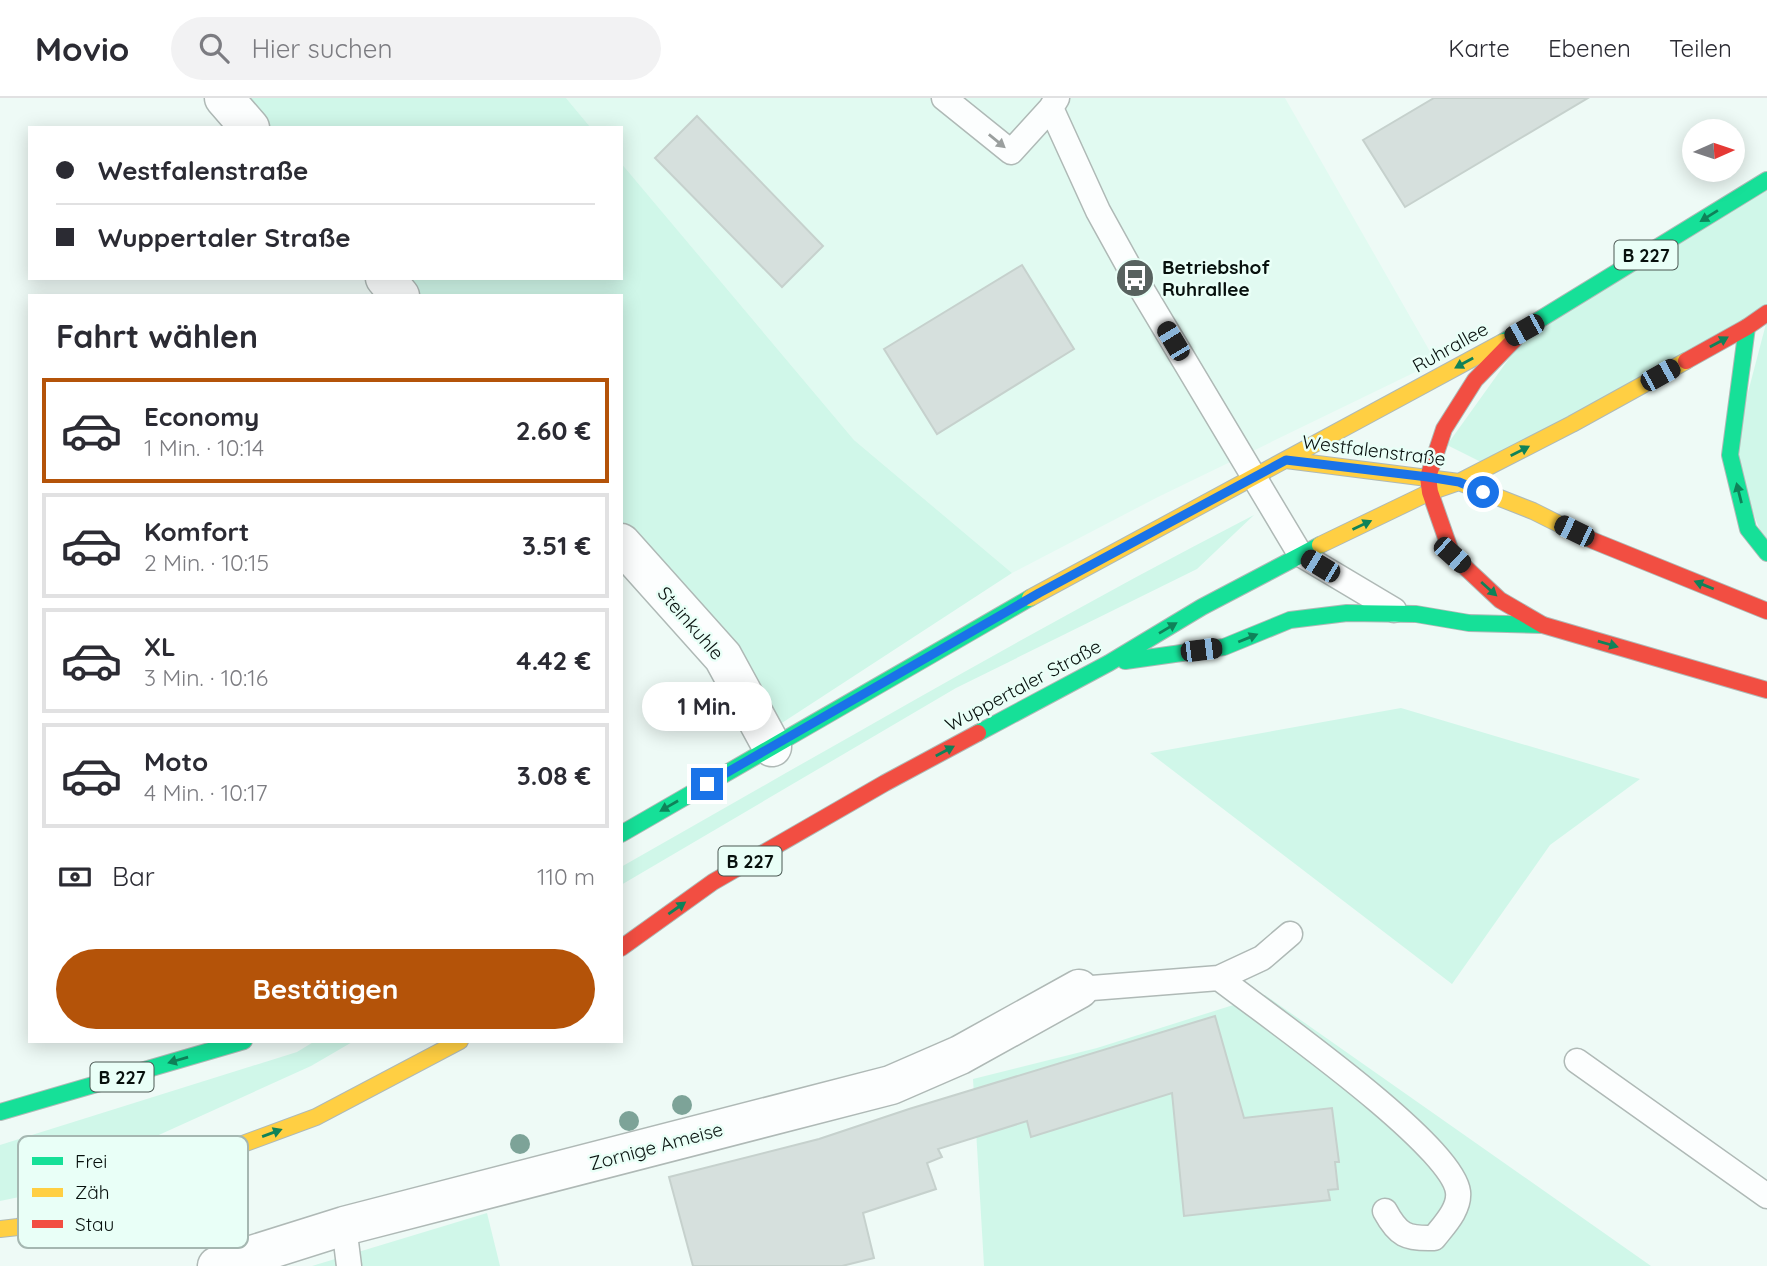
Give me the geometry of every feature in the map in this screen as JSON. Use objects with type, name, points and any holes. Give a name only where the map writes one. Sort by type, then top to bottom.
[{"type":"main road","name":"Ruhrallee","points":[[1254,477],[1524,330],[1767,180]]},
{"type":"main road","name":"B 227","points":[[1459,482],[1572,424],[1747,327],[1767,313]]},
{"type":"main road","points":[[1747,327],[1730,455],[1748,529],[1767,553]]},
{"type":"main road","points":[[1429,484],[1444,429],[1475,380],[1524,330]]},
{"type":"main road","name":"Westfalenstraße","points":[[1286,460],[1429,484],[1452,555],[1500,600],[1542,625],[1767,690]]},
{"type":"main road","name":"B 227","points":[[623,833],[1039,593],[1254,477]]},
{"type":"main road","name":"Wuppertaler Straße","points":[[623,947],[713,882],[885,783],[1109,663],[1202,607],[1429,484],[1459,482]]},
{"type":"main road","name":"Westfalenstraße","points":[[1459,482],[1533,511],[1594,541],[1767,611]]},
{"type":"main road","points":[[1109,663],[1224,647],[1290,620],[1347,613],[1416,614],[1469,624],[1542,625]]},
{"type":"main road","name":"B 227","points":[[0,1112],[237,1043]]},
{"type":"main road","points":[[248,1142],[316,1117],[456,1043]]},
{"type":"main road","points":[[0,1229],[18,1227]]},
{"type":"street","points":[[224,98],[248,126]]},
{"type":"street","points":[[387,280],[398,294]]},
{"type":"street","name":"Steinkuhle","points":[[623,545],[723,657],[772,747]]},
{"type":"street","name":"Zornige Ameise","points":[[217,1266],[344,1226],[891,1085],[960,1055],[1079,989]]},
{"type":"lane","points":[[944,98],[1011,152],[1054,103],[1104,223],[1300,554],[1400,614]]},
{"type":"lane","points":[[1079,989],[1219,978],[1262,958],[1290,934]]},
{"type":"lane","points":[[1219,978],[1384,1105],[1431,1149],[1458,1188],[1458,1202],[1434,1238],[1415,1239],[1395,1230],[1385,1211]]},
{"type":"lane","points":[[1577,1061],[1767,1196]]},
{"type":"lane","points":[[344,1226],[349,1266]]},
{"type":"shaded area","points":[[230,98],[566,98],[589,126],[256,126]]},
{"type":"shaded area","points":[[566,98],[1285,98],[1436,362],[1158,497],[1012,573],[854,440],[623,165],[623,126],[589,126]]},
{"type":"shaded area","points":[[623,165],[854,440],[1012,573],[768,732],[623,540],[623,294],[406,294],[394,280],[623,280]]},
{"type":"shaded area","points":[[1767,185],[1767,309],[1483,463],[1447,445],[1528,332]]},
{"type":"shaded area","points":[[1767,320],[1767,548],[1731,457]]},
{"type":"shaded area","points":[[1254,515],[1197,569],[956,688],[623,884],[623,866],[1174,557]]},
{"type":"shaded area","points":[[1401,708],[1640,779],[1550,845],[1452,984],[1150,753]]},
{"type":"shaded area","points":[[1265,995],[1651,1266],[984,1266],[973,1079],[1097,1048]]},
{"type":"shaded area","points":[[312,1043],[351,1043],[311,1066],[156,1136],[29,1136],[297,1052]]},
{"type":"shaded area","points":[[18,1139],[18,1197],[0,1201],[0,1145]]},
{"type":"shaded area","points":[[487,1213],[500,1266],[312,1266]]},
{"type":"building","points":[[1434,98],[1588,98],[1405,207],[1363,140]]},
{"type":"building","points":[[697,116],[823,246],[782,287],[655,158]]},
{"type":"building","points":[[1022,265],[1074,349],[937,434],[884,349]]},
{"type":"building","points":[[1215,1016],[1244,1118],[1332,1108],[1339,1162],[1335,1162],[1338,1189],[1328,1190],[1330,1200],[1184,1216],[1172,1093],[1031,1137],[1027,1121],[938,1149],[942,1157],[927,1163],[936,1189],[863,1213],[874,1258],[842,1266],[693,1266],[669,1177],[819,1139]]},
{"type":"traffic: fast","points":[[1503,342],[1767,180]]},
{"type":"traffic: fast","points":[[1747,327],[1730,455],[1748,529],[1767,553]]},
{"type":"traffic: fast","points":[[978,733],[1109,663],[1202,607],[1320,545]]},
{"type":"traffic: fast","points":[[623,833],[1030,598]]},
{"type":"traffic: fast","points":[[1125,661],[1224,647],[1290,620],[1347,613],[1416,614],[1469,623],[1543,625]]},
{"type":"traffic: fast","points":[[0,1112],[237,1043]]},
{"type":"traffic: slow","points":[[1030,598],[1503,342]]},
{"type":"traffic: slow","points":[[1320,545],[1430,492],[1459,482],[1686,361]]},
{"type":"traffic: slow","points":[[1286,460],[1459,482],[1533,511],[1567,528]]},
{"type":"traffic: slow","points":[[248,1142],[316,1117],[456,1043]]},
{"type":"traffic: slow","points":[[0,1229],[18,1227]]},
{"type":"traffic: jam","points":[[1686,361],[1767,313]]},
{"type":"traffic: jam","points":[[1515,339],[1475,380],[1444,429],[1428,477],[1430,492],[1452,555],[1500,600],[1543,625],[1767,690]]},
{"type":"traffic: jam","points":[[1567,528],[1767,611]]},
{"type":"traffic: jam","points":[[623,947],[713,882],[978,733]]},
{"type":"place","name":"Betriebshof Ruhrallee","points":[[1135,278]]},
{"type":"route","points":[[707,784],[1039,593],[1286,460],[1459,482],[1483,492]]}]
